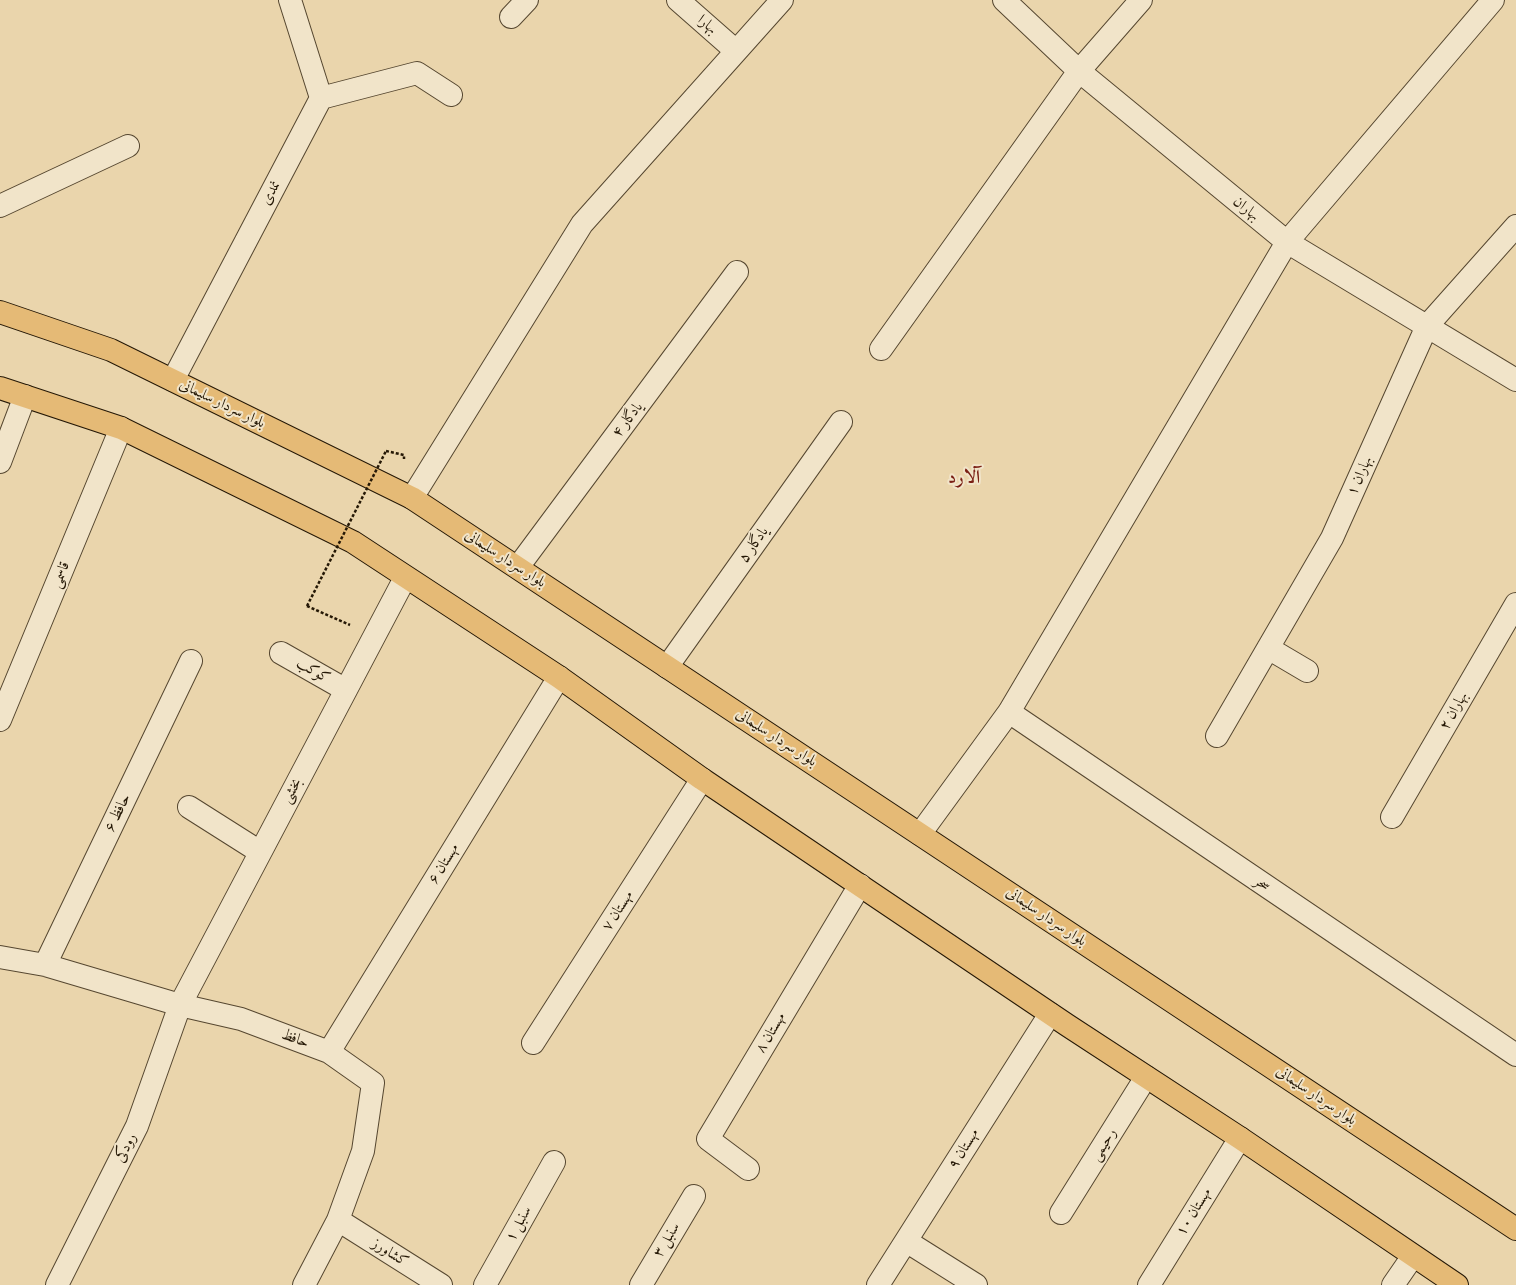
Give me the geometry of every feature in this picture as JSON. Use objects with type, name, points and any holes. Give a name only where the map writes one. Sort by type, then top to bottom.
[{"type":"main road","name":"بلوار سردار سلیمانی","points":[[0,312],[111,350],[412,498],[1516,1229]]},
{"type":"main road","points":[[0,388],[121,428],[353,542],[405,578],[559,677],[702,779],[1050,1014],[1240,1138],[1457,1285]]},
{"type":"street","points":[[290,0],[321,98],[417,73],[451,95]]},
{"type":"street","points":[[511,17],[527,0]]},
{"type":"street","name":"بهارا","points":[[678,0],[736,51]]},
{"type":"street","points":[[412,498],[582,224],[782,0]]},
{"type":"street","name":"بهاران","points":[[1004,0],[1079,71],[1287,242],[1516,380]]},
{"type":"street","points":[[880,349],[1079,71],[1141,0]]},
{"type":"street","points":[[920,834],[1009,712],[1287,242],[1493,0]]},
{"type":"street","name":"نمدی","points":[[173,380],[321,98]]},
{"type":"street","points":[[0,206],[128,146]]},
{"type":"street","name":"بهاران ۱","points":[[1217,736],[1332,538],[1428,326],[1516,226]]},
{"type":"street","name":"یادگار ۴","points":[[518,567],[738,272]]},
{"type":"street","points":[[0,462],[25,396]]},
{"type":"street","name":"یادگار ۵","points":[[667,667],[841,422]]},
{"type":"street","name":"قاسمی","points":[[0,720],[121,428]]},
{"type":"street","name":"بخشی","points":[[180,1005],[405,578]]},
{"type":"street","name":"بهاران ۲","points":[[1392,817],[1516,604]]},
{"type":"street","points":[[1268,648],[1307,671]]},
{"type":"street","name":"کوکب","points":[[281,653],[346,690]]},
{"type":"street","name":"حافظ ۶","points":[[45,965],[191,661]]},
{"type":"street","name":"مهستان ۶","points":[[329,1052],[559,677]]},
{"type":"street","name":"سحر","points":[[1009,712],[1516,1055]]},
{"type":"street","name":"مهستان ۷","points":[[533,1043],[702,779]]},
{"type":"street","points":[[188,807],[260,852]]},
{"type":"street","name":"مهستان ۸","points":[[748,1169],[708,1139],[860,885]]},
{"type":"street","name":"حافظ","points":[[0,957],[45,965],[180,1005],[241,1019],[329,1052],[373,1083],[363,1151],[338,1220],[304,1285]]},
{"type":"street","name":"رودکی","points":[[57,1285],[137,1126],[180,1005]]},
{"type":"street","name":"مهستان ۹","points":[[878,1285],[1050,1014]]},
{"type":"street","name":"رحیمی","points":[[1061,1213],[1146,1077]]},
{"type":"street","name":"مهستان ۱۰","points":[[1149,1285],[1240,1138]]},
{"type":"street","name":"سنبل ۱","points":[[485,1285],[554,1162]]},
{"type":"street","name":"سنبل ۳","points":[[641,1285],[694,1196]]},
{"type":"street","name":"کشاورز","points":[[338,1220],[441,1285]]},
{"type":"street","points":[[906,1241],[976,1285]]},
{"type":"street","points":[[1393,1285],[1413,1256]]},
{"type":"path","points":[[352,625],[307,606],[386,451],[404,455]]},
{"type":"district","name":"آلارد","points":[[964,478]]}]
